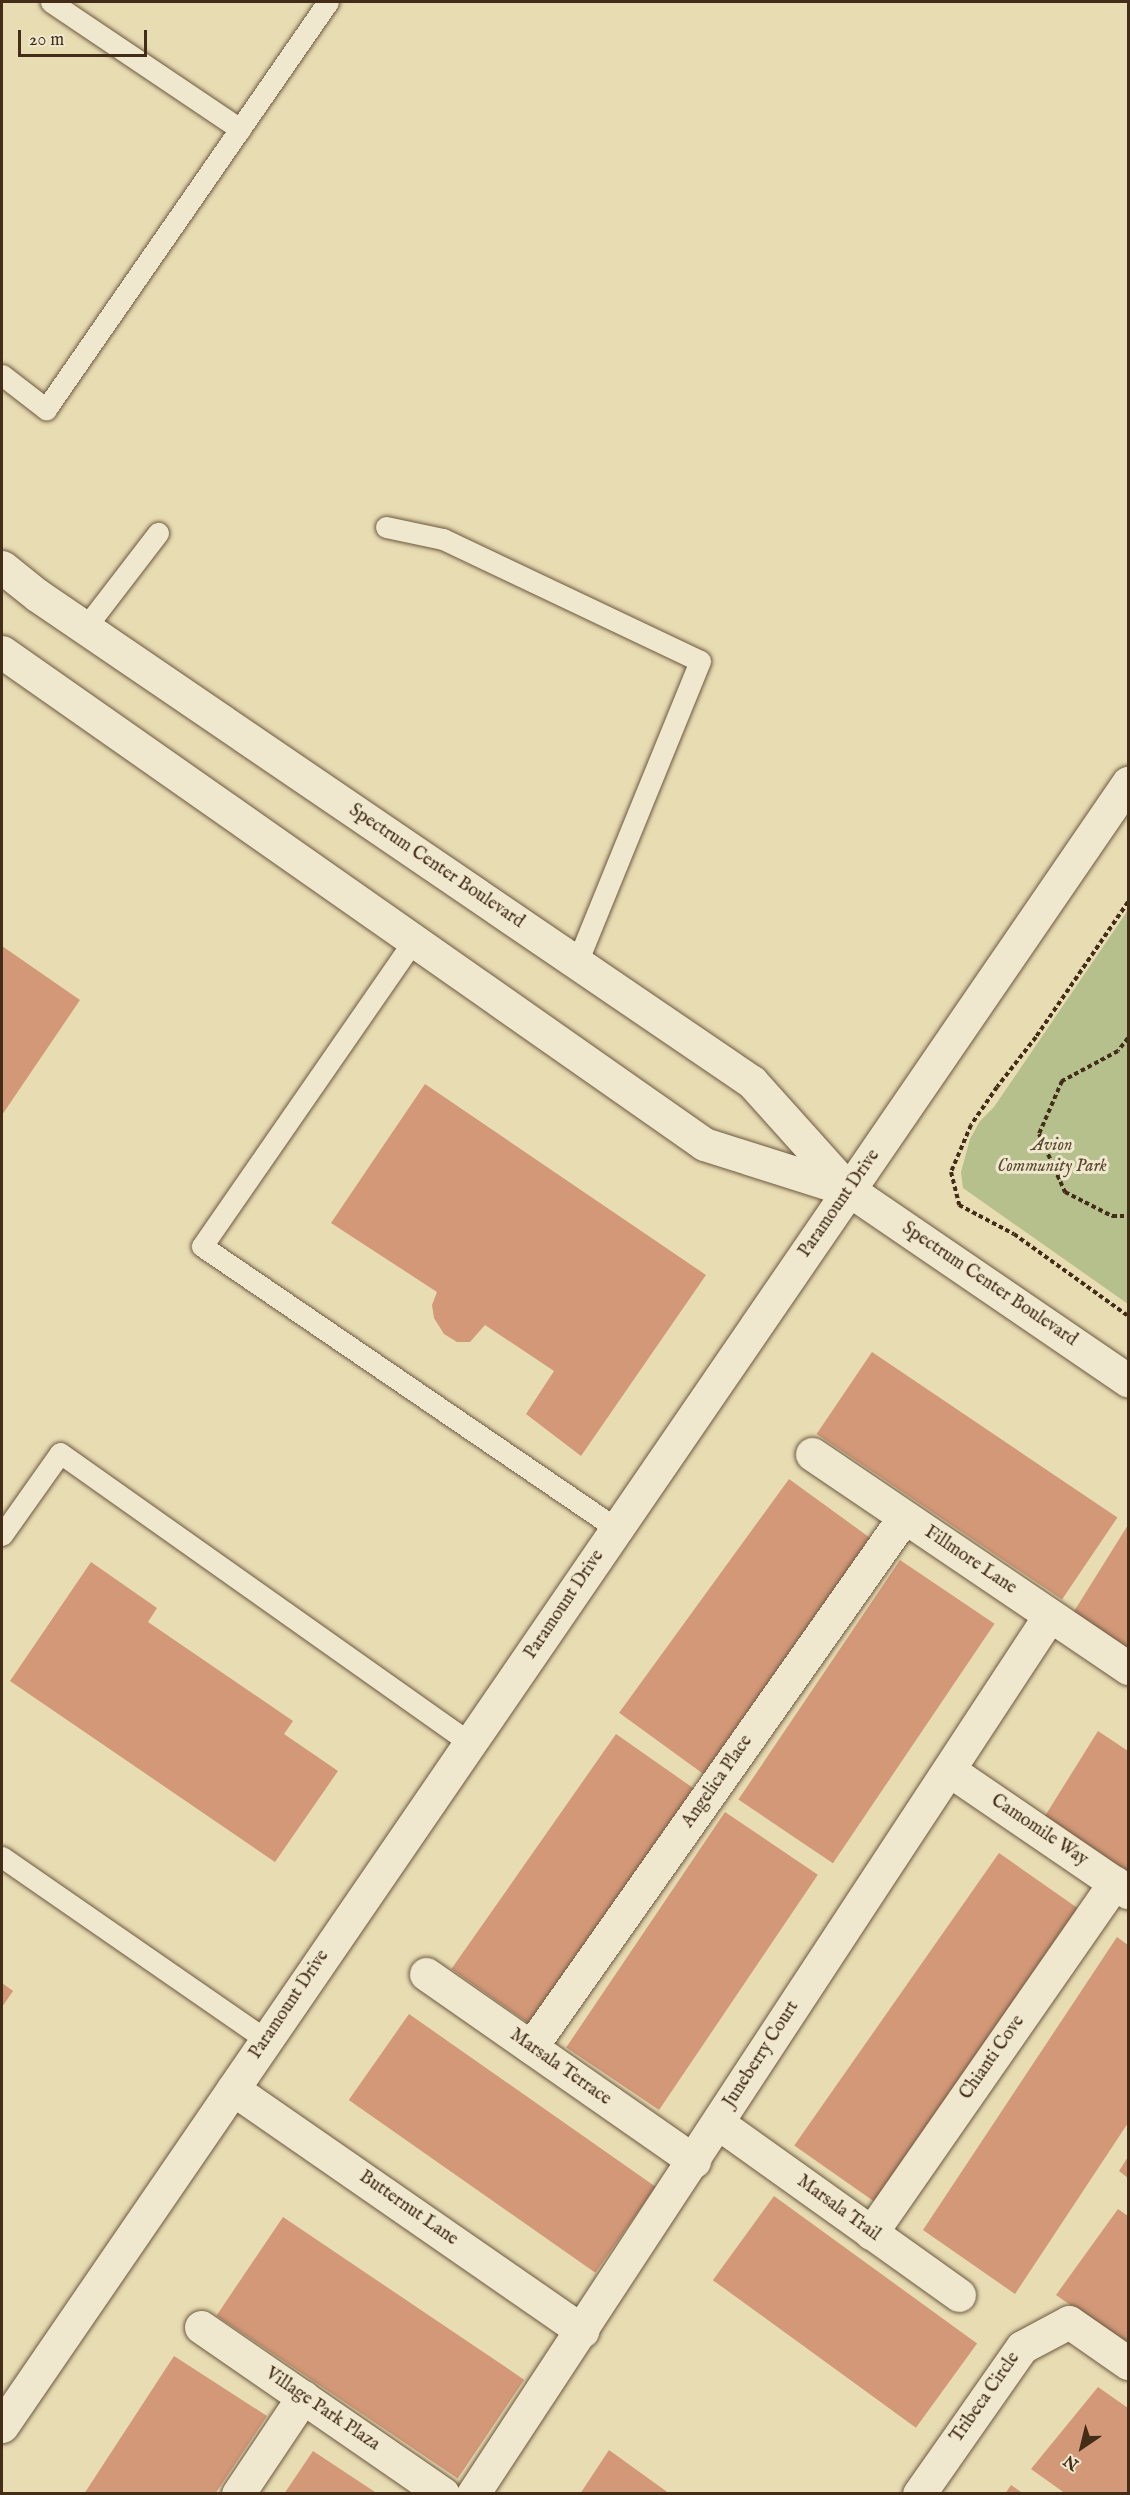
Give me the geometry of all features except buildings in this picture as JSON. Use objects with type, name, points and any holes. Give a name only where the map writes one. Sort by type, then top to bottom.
[{"type":"street","name":"Spectrum Center Boulevard","points":[[2,567],[86,628],[752,1082],[849,1190],[1128,1380]]},
{"type":"street","name":"Spectrum Center Boulevard","points":[[2,652],[704,1144],[849,1190]]},
{"type":"street","name":"Paramount Drive","points":[[2,2426],[1128,783]]},
{"type":"street","name":"Fillmore Lane","points":[[812,1454],[1128,1668]]},
{"type":"street","name":"Angelica Place","points":[[531,2048],[904,1517]]},
{"type":"street","name":"Juneberry Court","points":[[473,2493],[694,2161],[1050,1615]]},
{"type":"street","name":"Camomile Way","points":[[949,1770],[1122,1887]]},
{"type":"street","name":"Chianti Cove","points":[[871,2233],[1122,1887]]},
{"type":"street","name":"Marsala Terrace","points":[[426,1974],[694,2161]]},
{"type":"street","name":"Butternut Lane","points":[[233,2089],[582,2331]]},
{"type":"street","name":"Marsala Trail","points":[[718,2123],[959,2295]]},
{"type":"street","name":"Tribeca Circle","points":[[919,2493],[1022,2347],[1069,2322],[1128,2364]]},
{"type":"street","name":"Village Park Plaza","points":[[201,2327],[443,2493]]},
{"type":"street","points":[[238,2493],[303,2397]]},
{"type":"lane","points":[[51,2],[240,129]]},
{"type":"lane","points":[[2,375],[46,409],[328,2]]},
{"type":"lane","points":[[387,527],[443,539],[700,661],[577,963]]},
{"type":"lane","points":[[86,628],[158,533]]},
{"type":"lane","points":[[414,940],[202,1246],[617,1529]]},
{"type":"lane","points":[[2,1535],[60,1453],[470,1743]]},
{"type":"lane","points":[[2,1857],[266,2040]]},
{"type":"path","points":[[1128,902],[1036,1038],[997,1087],[971,1125],[951,1172],[959,1205],[1014,1234],[1128,1316]]},
{"type":"path","points":[[1128,1038],[1118,1052],[1062,1081],[1039,1134],[1065,1192],[1112,1216],[1128,1216]]},
{"type":"green space","name":"Avion Community Park","points":[[1128,910],[1128,1304],[963,1188],[961,1172],[970,1139],[980,1121],[994,1107]]}]
